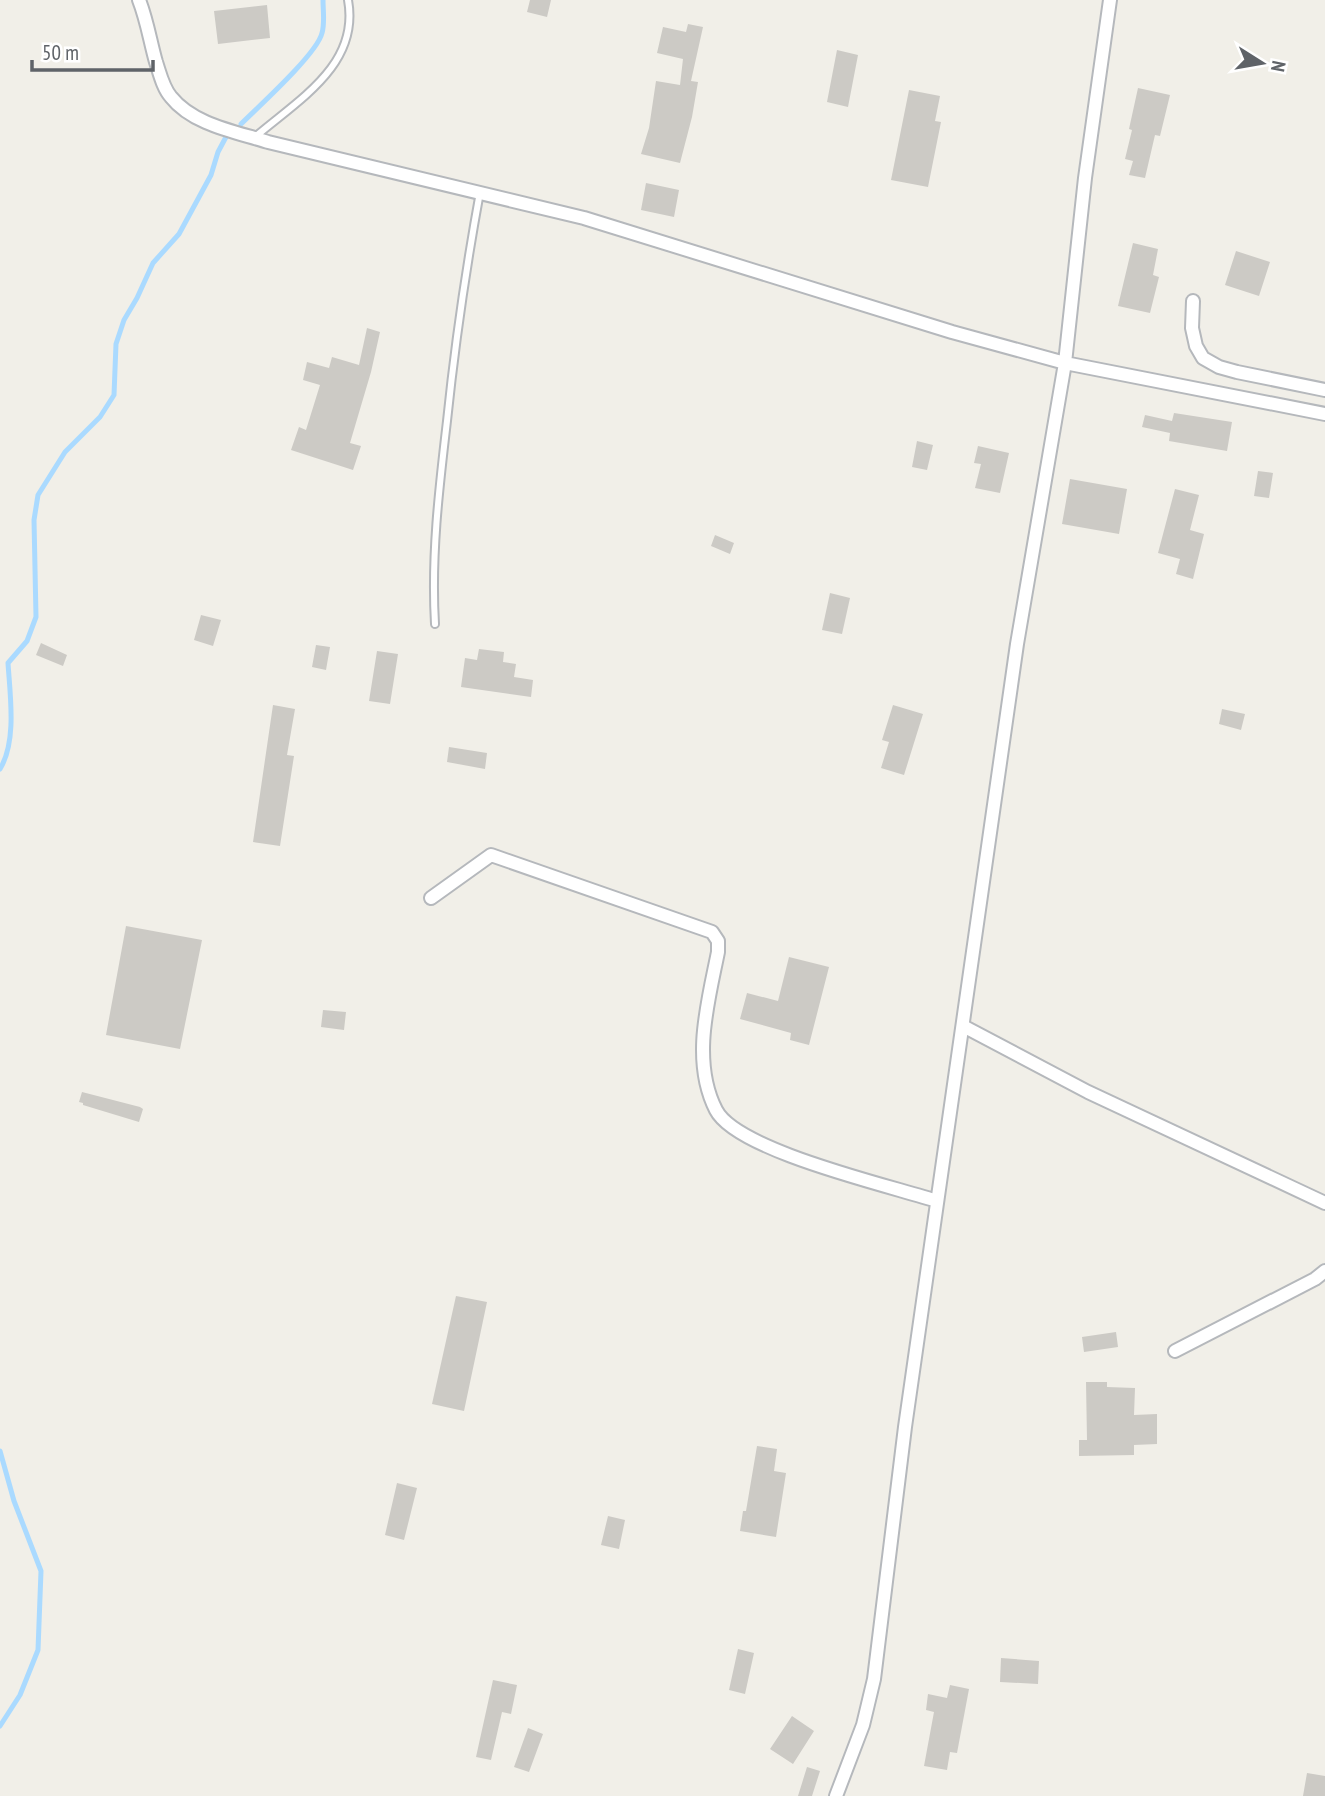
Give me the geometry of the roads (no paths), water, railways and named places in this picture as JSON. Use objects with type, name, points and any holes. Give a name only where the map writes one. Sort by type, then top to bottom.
[{"type":"street","points":[[139,0],[163,82],[171,98],[191,114],[217,126],[584,218],[927,324],[1065,363],[1325,414]]},
{"type":"street","points":[[836,1796],[863,1725],[874,1679],[905,1427],[1017,644],[1065,363],[1085,178],[1110,0]]},
{"type":"street","points":[[1193,302],[1192,328],[1195,346],[1203,358],[1228,370],[1325,390]]},
{"type":"street","points":[[431,898],[491,855],[712,932],[718,941],[718,951],[703,1038],[710,1092],[717,1112],[731,1127],[761,1144],[794,1157],[937,1200]]},
{"type":"street","points":[[963,1026],[1100,1098],[1325,1203]]},
{"type":"street","points":[[1175,1351],[1315,1279],[1325,1271]]},
{"type":"lane","points":[[255,137],[328,73],[340,57],[350,30],[348,0]]},
{"type":"lane","points":[[435,624],[433,561],[438,496],[463,292],[480,192]]},
{"type":"waterway","points":[[241,124],[299,67],[318,42],[323,25],[323,0]]},
{"type":"waterway","points":[[0,769],[11,732],[8,663],[27,641],[36,617],[34,520],[38,495],[65,452],[100,417],[114,395],[116,344],[124,320],[153,263],[179,234],[211,175],[226,137]]},
{"type":"waterway","points":[[0,1451],[14,1501],[41,1571],[38,1650],[20,1695],[0,1726]]}]
